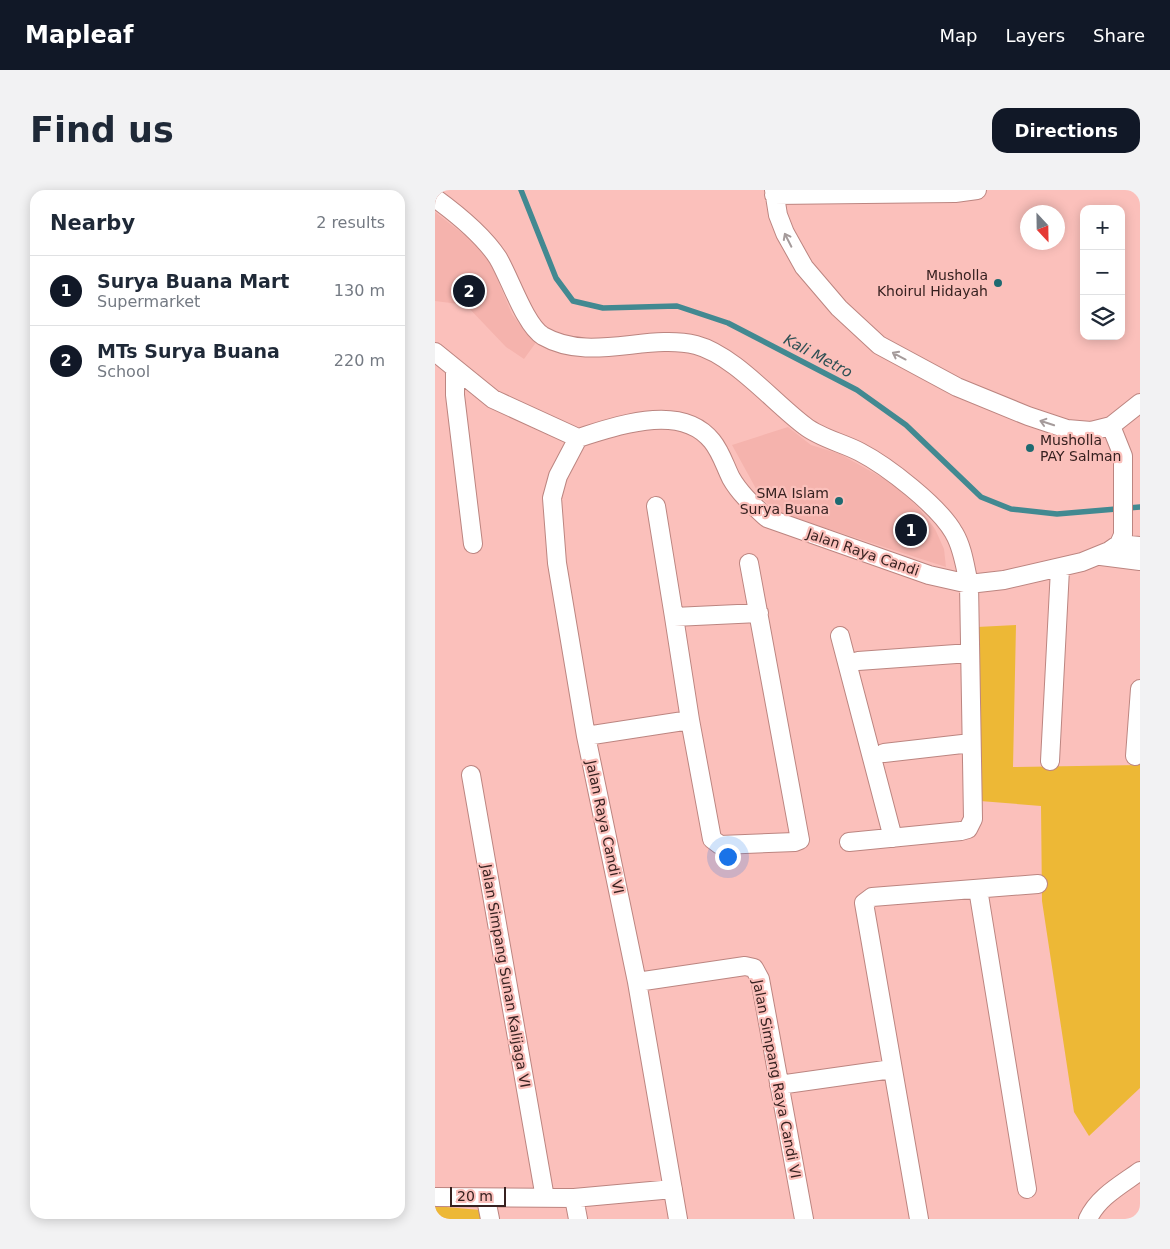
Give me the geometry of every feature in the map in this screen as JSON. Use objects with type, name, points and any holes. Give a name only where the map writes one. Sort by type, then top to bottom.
[{"type":"street","points":[[977,190],[955,192],[774,192],[778,215],[785,233],[804,267],[839,308],[879,345],[957,387],[1028,416],[1067,429],[1091,431],[1111,426],[1129,410],[1140,404]]},
{"type":"street","points":[[435,198],[473,230],[497,256],[525,314],[542,335],[564,345],[591,347],[667,342],[697,346],[715,353],[806,427],[862,453],[891,472],[934,509],[954,533],[964,559],[969,584],[973,819],[967,829],[849,842]]},
{"type":"street","points":[[435,352],[493,399],[525,416],[578,438]]},
{"type":"street","points":[[455,368],[455,395],[473,544]]},
{"type":"street","name":"Jalan Raya Candi","points":[[578,438],[616,427],[650,421],[678,421],[690,424],[703,432],[713,442],[732,479],[747,500],[767,518],[929,575],[969,584],[1004,580],[1060,569],[1101,556],[1121,539]]},
{"type":"street","points":[[1111,426],[1123,456],[1121,539],[1140,546]]},
{"type":"street","name":"Jalan Raya Candi VI","points":[[578,438],[558,476],[552,512],[567,631],[586,736],[637,982],[679,1219]]},
{"type":"street","points":[[657,506],[690,720],[712,839],[720,845],[795,842],[800,840],[749,563]]},
{"type":"street","points":[[1101,556],[1140,561]]},
{"type":"street","points":[[1050,761],[1060,569]]},
{"type":"street","points":[[674,617],[759,613]]},
{"type":"street","points":[[841,636],[893,838]]},
{"type":"street","points":[[858,661],[970,653]]},
{"type":"street","points":[[1135,756],[1140,689]]},
{"type":"street","points":[[586,736],[690,720]]},
{"type":"street","points":[[883,753],[971,743]]},
{"type":"street","name":"Jalan Simpang Sunan Kalijaga VI","points":[[471,775],[545,1198]]},
{"type":"street","points":[[919,1219],[864,903],[871,897],[1038,884]]},
{"type":"street","points":[[978,889],[1027,1189]]},
{"type":"street","name":"Jalan Simpang Raya Candi VI","points":[[637,982],[745,966],[754,968],[760,979],[804,1219]]},
{"type":"street","points":[[779,1085],[892,1068]]},
{"type":"street","points":[[1087,1219],[1094,1208],[1107,1195],[1140,1171]]},
{"type":"street","points":[[435,1197],[487,1199],[574,1198],[673,1189]]},
{"type":"street","points":[[574,1198],[578,1219]]},
{"type":"street","points":[[487,1199],[490,1219]]},
{"type":"shaded area","points":[[435,212],[471,240],[491,264],[512,314],[523,329],[537,341],[524,359],[506,347],[466,305],[435,301]]},
{"type":"shaded area","name":"SMA Islam Surya Buana","points":[[788,427],[811,445],[840,454],[890,482],[918,507],[935,529],[944,549],[946,567],[776,512],[760,496],[732,445]]},
{"type":"shaded area","points":[[1016,625],[1013,767],[1140,765],[1140,1088],[1089,1136],[1074,1112],[1042,901],[1041,806],[980,801],[977,627]]},
{"type":"shaded area","points":[[435,1206],[480,1210],[481,1219],[435,1219]]},
{"type":"waterway","name":"Kali Metro","points":[[521,190],[556,278],[573,301],[603,308],[677,306],[728,323],[857,390],[906,425],[981,497],[1011,509],[1057,514],[1140,507]]},
{"type":"place","name":"Musholla Khoirul Hidayah","points":[[998,283]]},
{"type":"place","name":"MTs Surya Buana","points":[[469,291]]},
{"type":"place","name":"Musholla PAY Salman","points":[[1030,448]]},
{"type":"place","name":"SMA Islam Surya Buana","points":[[839,501]]},
{"type":"place","name":"Surya Buana Mart","points":[[911,530]]}]
